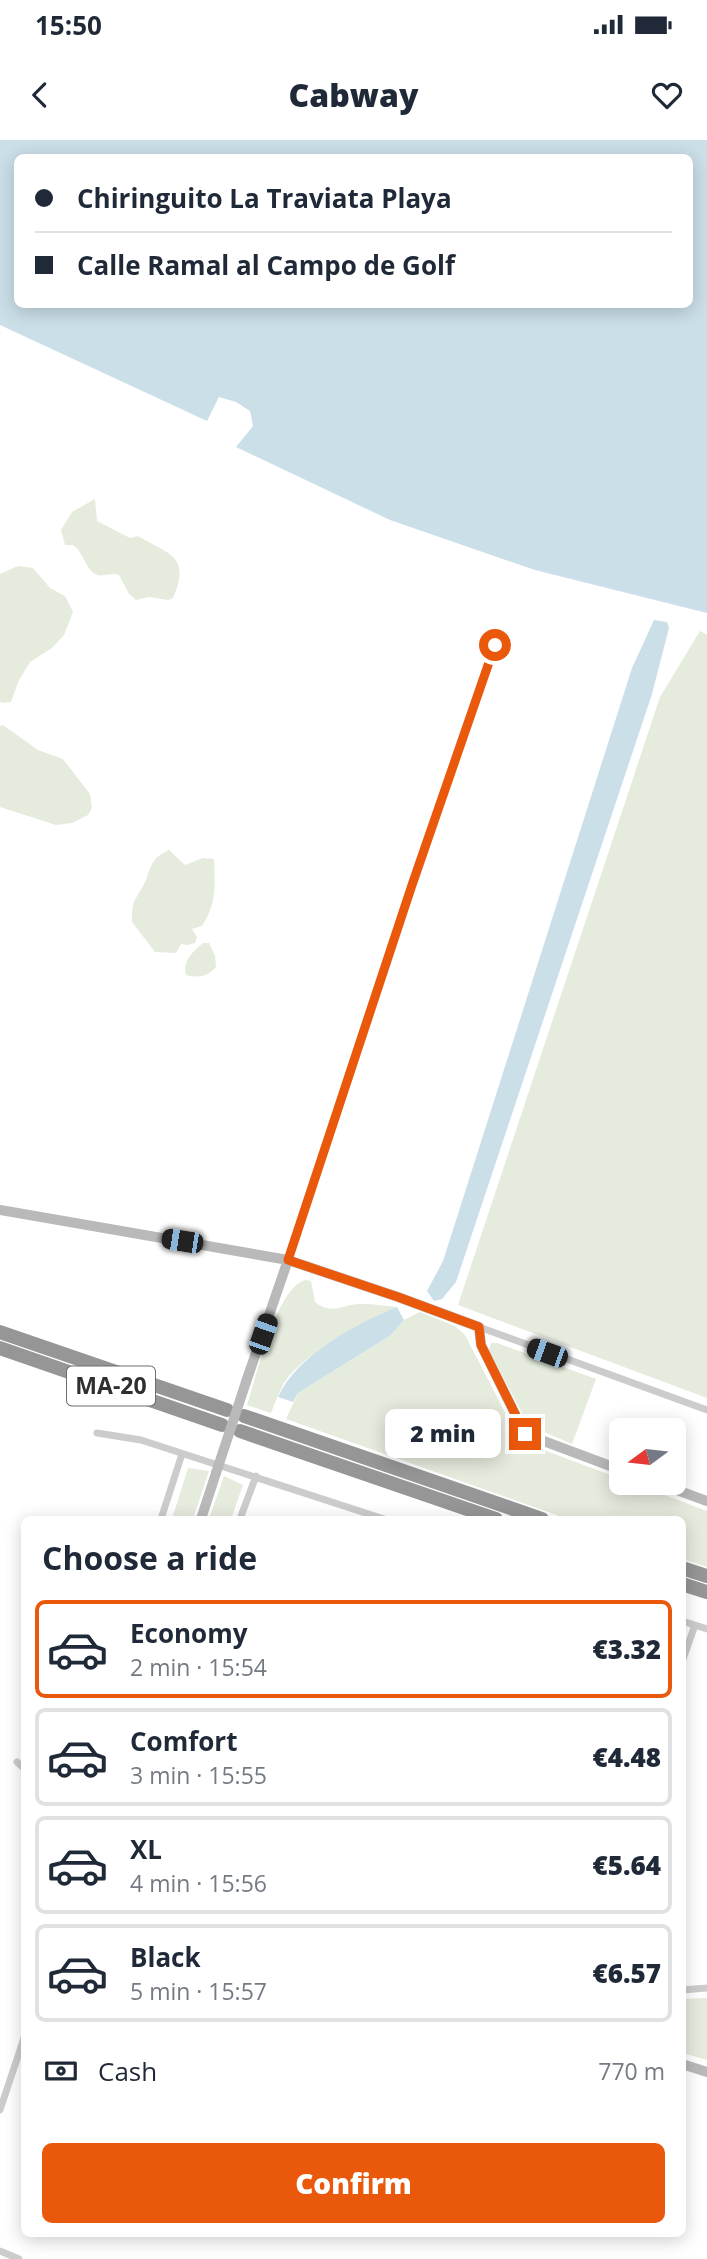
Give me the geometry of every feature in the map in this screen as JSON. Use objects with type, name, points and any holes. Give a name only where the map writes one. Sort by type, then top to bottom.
[{"type":"highway","name":"MA-20","points":[[0,1332],[225,1417],[0,1348]]},
{"type":"highway","points":[[488,1516],[242,1423],[533,1516]]},
{"type":"highway","points":[[686,1568],[707,1576]]},
{"type":"highway","points":[[686,1585],[707,1592]]},
{"type":"street","points":[[202,1516],[495,645]]},
{"type":"street","points":[[0,1210],[288,1260],[398,1297],[707,1410]]},
{"type":"street","points":[[479,1327],[481,1345],[525,1434],[609,1466]]},
{"type":"street","points":[[97,1433],[141,1440],[375,1516]]},
{"type":"street","points":[[162,1516],[182,1454]]},
{"type":"street","points":[[241,1516],[256,1476]]},
{"type":"street","points":[[686,1493],[707,1501]]},
{"type":"street","points":[[686,1622],[707,1629]]},
{"type":"street","points":[[686,1651],[695,1625]]},
{"type":"street","points":[[17,1762],[21,1765]]},
{"type":"street","points":[[686,1990],[707,1988]]},
{"type":"street","points":[[0,2110],[21,2047]]},
{"type":"street","points":[[686,2065],[707,2072]]},
{"type":"street","points":[[0,2251],[19,2259]]},
{"type":"shaded area","points":[[95,499],[97,521],[130,538],[138,536],[174,558],[180,573],[173,598],[168,600],[149,597],[136,600],[129,594],[119,575],[95,574],[73,545],[65,545],[61,530],[72,512]]},
{"type":"shaded area","points":[[18,566],[33,568],[50,588],[65,596],[73,612],[64,635],[52,648],[30,662],[19,680],[11,702],[2,703],[0,574]]},
{"type":"shaded area","points":[[700,631],[707,635],[707,1398],[458,1305],[660,697]]},
{"type":"shaded area","points":[[3,725],[38,750],[63,759],[90,794],[92,808],[88,815],[72,823],[56,825],[0,807],[0,726]]},
{"type":"shaded area","points":[[169,850],[185,865],[203,858],[214,859],[215,886],[210,909],[202,926],[192,929],[197,937],[195,943],[181,944],[176,953],[155,952],[132,922],[134,903],[151,866],[159,856]]},
{"type":"shaded area","points":[[203,943],[209,943],[215,956],[216,967],[202,976],[186,975],[187,961]]},
{"type":"shaded area","points":[[305,1280],[311,1281],[315,1302],[327,1308],[356,1304],[397,1307],[352,1329],[305,1361],[284,1383],[271,1413],[247,1405],[277,1315],[295,1286]]},
{"type":"shaded area","points":[[420,1312],[455,1326],[465,1335],[511,1424],[528,1444],[609,1474],[609,1495],[665,1495],[707,1511],[707,1567],[686,1560],[686,1516],[560,1516],[286,1419],[298,1393],[391,1335],[404,1320]]},
{"type":"shaded area","points":[[491,1343],[596,1379],[572,1444],[528,1425],[489,1350]]},
{"type":"shaded area","points":[[188,1468],[209,1471],[194,1516],[173,1516]]},
{"type":"shaded area","points":[[224,1476],[243,1485],[232,1516],[210,1516]]},
{"type":"shaded area","points":[[707,1998],[707,2060],[686,2054],[686,1999]]},
{"type":"water","points":[[0,140],[707,140],[707,613],[535,570],[390,520],[236,447],[253,426],[250,411],[236,402],[219,397],[207,421],[0,325]]},
{"type":"water","points":[[654,620],[667,622],[669,628],[652,694],[456,1282],[442,1299],[434,1301],[427,1291],[443,1261],[632,668]]},
{"type":"water","points":[[397,1307],[404,1320],[391,1335],[298,1393],[293,1402],[278,1397],[287,1382],[313,1355],[346,1332]]},
{"type":"route","points":[[495,645],[412,885],[288,1260],[479,1327],[481,1345],[525,1434]]}]
